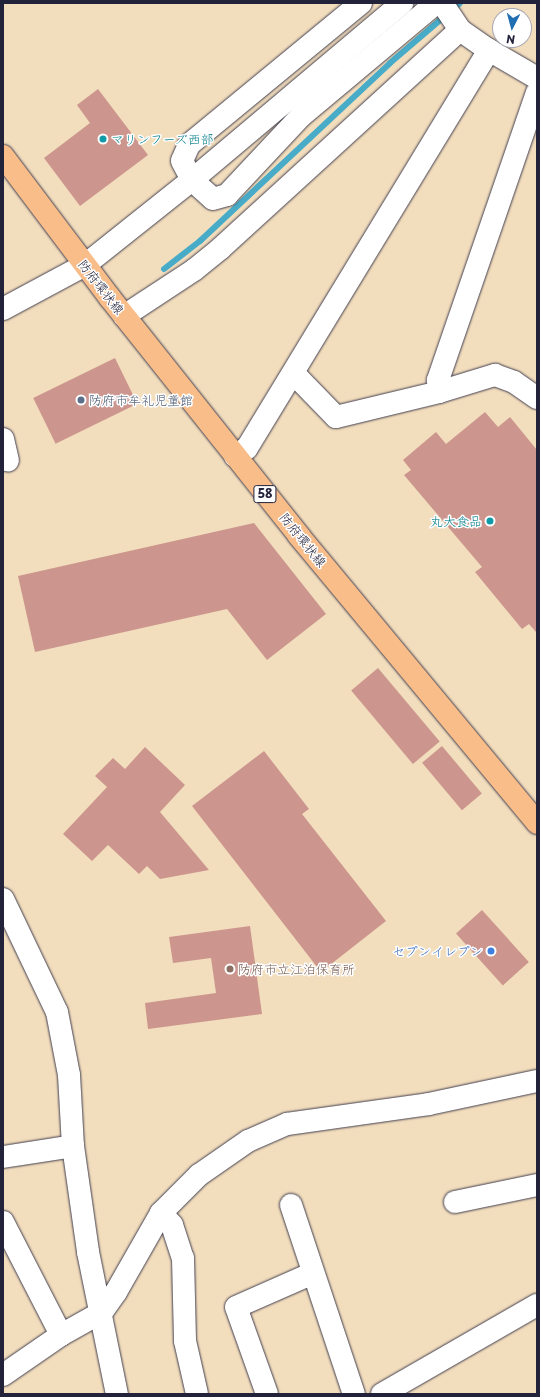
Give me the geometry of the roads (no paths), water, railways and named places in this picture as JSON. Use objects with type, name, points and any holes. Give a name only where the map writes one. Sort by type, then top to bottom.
[{"type":"main road","name":"防府環状線","points":[[3,156],[124,316],[235,456],[536,821]]},
{"type":"street","points":[[361,3],[189,145],[182,161],[192,180],[213,199],[227,195],[302,116],[448,13]]},
{"type":"street","points":[[3,309],[85,265],[192,180],[297,89],[402,3]]},
{"type":"street","points":[[448,13],[489,50],[537,78]]},
{"type":"street","points":[[124,316],[194,270],[221,248],[448,13]]},
{"type":"street","points":[[235,456],[247,448],[489,50]]},
{"type":"street","points":[[439,392],[438,380],[537,93]]},
{"type":"street","points":[[292,376],[299,379],[336,416],[439,392],[495,375],[514,382],[537,398]]},
{"type":"street","points":[[3,899],[57,1012],[69,1075],[73,1146],[88,1252],[102,1312],[117,1394]]},
{"type":"street","points":[[3,1375],[61,1335],[102,1312],[116,1292],[162,1213],[199,1175],[248,1141],[287,1124],[429,1104],[537,1081]]},
{"type":"street","points":[[3,1157],[73,1146]]},
{"type":"street","points":[[455,1202],[537,1185]]},
{"type":"street","points":[[291,1204],[354,1394]]},
{"type":"street","points":[[162,1213],[172,1225],[183,1258],[185,1341],[196,1394]]},
{"type":"street","points":[[6,1235],[61,1335]]},
{"type":"street","points":[[267,1394],[236,1307],[313,1273]]},
{"type":"street","points":[[382,1394],[537,1305]]},
{"type":"waterway","points":[[164,269],[200,241],[390,63],[460,3]]},
{"type":"place","name":"マリンフーズ西部","points":[[103,139]]},
{"type":"place","name":"防府市牟礼児童館","points":[[81,400]]},
{"type":"place","name":"丸大食品","points":[[490,521]]},
{"type":"place","name":"セブンイレブン","points":[[491,951]]},
{"type":"place","name":"防府市立江泊保育所","points":[[230,969]]}]
